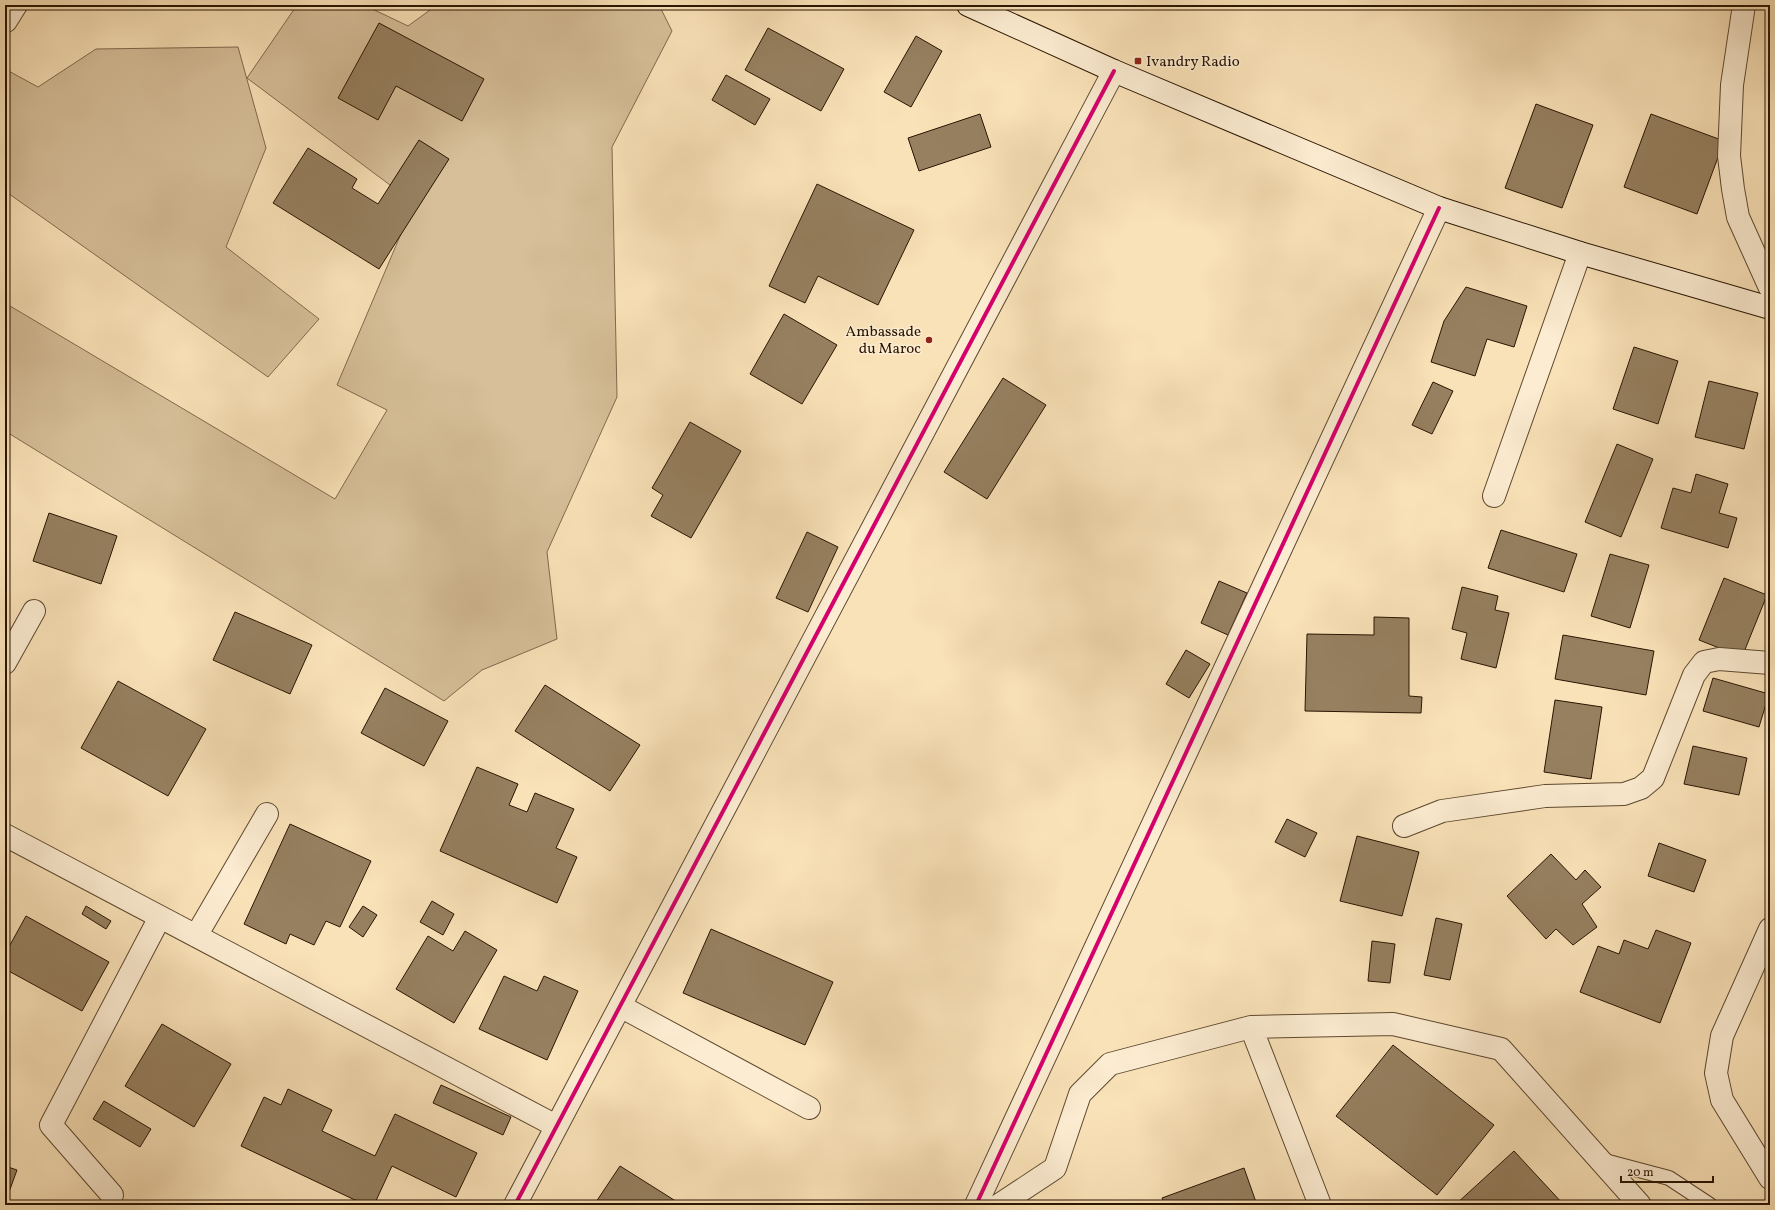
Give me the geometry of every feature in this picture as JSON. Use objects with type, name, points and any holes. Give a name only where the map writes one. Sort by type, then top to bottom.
[{"type":"street","points":[[968,5],[1114,71],[1439,208],[1580,253],[1770,308]]},
{"type":"street","points":[[1744,5],[1732,85],[1729,156],[1732,189],[1738,217],[1770,288]]},
{"type":"street","points":[[515,1205],[1114,71]]},
{"type":"street","points":[[976,1205],[1439,208]]},
{"type":"street","points":[[1494,496],[1580,253]]},
{"type":"street","points":[[5,664],[34,610]]},
{"type":"street","points":[[1404,826],[1442,811],[1545,796],[1624,794],[1641,788],[1653,778],[1694,674],[1704,662],[1719,659],[1770,663]]},
{"type":"street","points":[[196,936],[267,814]]},
{"type":"street","points":[[5,835],[556,1126]]},
{"type":"street","points":[[112,1195],[51,1125],[160,917]]},
{"type":"street","points":[[1770,929],[1722,1036],[1716,1073],[1722,1100],[1770,1178]]},
{"type":"street","points":[[620,1006],[809,1108]]},
{"type":"street","points":[[999,1205],[1055,1168],[1080,1094],[1110,1064],[1251,1026],[1393,1024],[1501,1049],[1640,1205]]},
{"type":"street","points":[[1251,1026],[1320,1205]]},
{"type":"lane","points":[[1599,1159],[1669,1178],[1710,1205]]},
{"type":"shaded area","points":[[297,5],[364,5],[408,26],[437,5],[659,5],[672,31],[612,147],[617,397],[547,552],[557,639],[482,670],[444,701],[5,431],[5,303],[335,499],[387,410],[337,385],[414,203],[247,78]]},
{"type":"shaded area","points":[[238,47],[266,148],[226,247],[319,319],[268,377],[5,191],[5,69],[38,87],[96,49]]},
{"type":"building","points":[[379,23],[484,79],[462,121],[396,86],[378,120],[338,98]]},
{"type":"building","points":[[768,28],[844,69],[821,111],[745,70]]},
{"type":"building","points":[[916,36],[942,51],[911,107],[884,92]]},
{"type":"building","points":[[726,75],[770,99],[755,125],[712,100]]},
{"type":"building","points":[[1536,104],[1593,125],[1562,208],[1505,188]]},
{"type":"building","points":[[980,114],[991,147],[919,171],[908,138]]},
{"type":"building","points":[[1651,114],[1724,141],[1697,214],[1624,187]]},
{"type":"building","points":[[419,140],[449,159],[379,269],[273,203],[308,148],[357,179],[352,188],[378,204]]},
{"type":"building","points":[[817,184],[914,230],[878,305],[818,276],[805,303],[769,286]]},
{"type":"building","points":[[1466,287],[1527,306],[1514,347],[1487,339],[1475,376],[1431,362],[1444,321]]},
{"type":"building","points":[[784,314],[837,345],[802,404],[750,374]]},
{"type":"building","points":[[1634,347],[1678,361],[1658,424],[1613,409]]},
{"type":"building","points":[[1003,378],[1046,405],[987,499],[944,472]]},
{"type":"building","points":[[1709,381],[1758,393],[1744,449],[1695,437]]},
{"type":"building","points":[[1433,382],[1453,391],[1432,434],[1412,425]]},
{"type":"building","points":[[690,422],[741,451],[691,538],[651,516],[663,495],[652,488]]},
{"type":"building","points":[[1617,444],[1653,459],[1621,537],[1585,522]]},
{"type":"building","points":[[1696,474],[1728,484],[1719,513],[1737,518],[1728,548],[1661,528],[1673,488],[1691,493]]},
{"type":"building","points":[[49,513],[117,536],[101,584],[33,561]]},
{"type":"building","points":[[1501,530],[1577,554],[1564,592],[1488,568]]},
{"type":"building","points":[[807,532],[838,547],[808,612],[776,598]]},
{"type":"building","points":[[1610,554],[1649,565],[1630,628],[1591,616]]},
{"type":"building","points":[[1724,578],[1767,595],[1742,657],[1699,640]]},
{"type":"building","points":[[1219,581],[1247,593],[1228,635],[1201,623]]},
{"type":"building","points":[[1462,587],[1498,596],[1495,610],[1509,613],[1496,668],[1461,659],[1467,633],[1452,629]]},
{"type":"building","points":[[235,612],[312,645],[290,694],[213,660]]},
{"type":"building","points":[[1374,617],[1409,618],[1409,696],[1422,697],[1421,713],[1305,711],[1307,634],[1374,635]]},
{"type":"building","points":[[1563,635],[1654,651],[1646,695],[1555,679]]},
{"type":"building","points":[[1186,650],[1210,664],[1189,698],[1166,684]]},
{"type":"building","points":[[1713,678],[1769,694],[1759,727],[1703,711]]},
{"type":"building","points":[[118,681],[206,729],[168,796],[81,748]]},
{"type":"building","points":[[545,685],[640,745],[610,791],[515,731]]},
{"type":"building","points":[[385,688],[448,721],[424,766],[361,733]]},
{"type":"building","points":[[1555,700],[1602,707],[1591,779],[1544,772]]},
{"type":"building","points":[[1693,746],[1747,758],[1739,795],[1684,784]]},
{"type":"building","points":[[477,767],[518,784],[509,805],[527,812],[535,793],[574,809],[556,848],[577,857],[557,903],[440,851]]},
{"type":"building","points":[[1287,819],[1317,833],[1305,857],[1275,842]]},
{"type":"building","points":[[290,824],[371,861],[340,927],[326,921],[314,945],[290,934],[286,944],[244,924]]},
{"type":"building","points":[[1357,836],[1419,852],[1402,916],[1340,901]]},
{"type":"building","points":[[1659,843],[1706,860],[1694,892],[1648,876]]},
{"type":"building","points":[[1551,854],[1576,880],[1585,870],[1601,887],[1582,904],[1597,927],[1573,945],[1556,929],[1546,939],[1507,896]]},
{"type":"building","points":[[432,901],[454,914],[443,935],[420,922]]},
{"type":"building","points":[[86,906],[111,921],[106,929],[82,914]]},
{"type":"building","points":[[363,906],[377,915],[363,937],[349,927]]},
{"type":"building","points":[[26,916],[109,962],[82,1011],[5,969],[5,954]]},
{"type":"building","points":[[1436,918],[1462,924],[1450,980],[1424,975]]},
{"type":"building","points":[[711,929],[833,982],[805,1045],[683,993]]},
{"type":"building","points":[[1656,930],[1691,943],[1660,1023],[1580,992],[1598,946],[1619,954],[1624,940],[1648,949]]},
{"type":"building","points":[[465,931],[497,950],[454,1023],[396,989],[428,936],[453,951]]},
{"type":"building","points":[[1372,941],[1395,944],[1390,983],[1368,981]]},
{"type":"building","points":[[504,976],[537,991],[544,976],[578,991],[547,1060],[479,1029]]},
{"type":"building","points":[[162,1024],[231,1064],[194,1127],[125,1086]]},
{"type":"building","points":[[1393,1045],[1494,1125],[1437,1195],[1336,1116]]},
{"type":"building","points":[[441,1085],[511,1117],[503,1135],[433,1103]]},
{"type":"building","points":[[288,1089],[332,1110],[322,1131],[375,1156],[395,1114],[477,1153],[456,1197],[392,1166],[374,1205],[355,1205],[357,1201],[241,1146],[264,1097],[281,1105]]},
{"type":"building","points":[[104,1101],[151,1129],[140,1147],[93,1119]]},
{"type":"building","points":[[1514,1151],[1564,1205],[1455,1205]]},
{"type":"building","points":[[5,1166],[17,1170],[5,1203]]},
{"type":"building","points":[[620,1166],[682,1205],[594,1205]]},
{"type":"building","points":[[1244,1168],[1257,1205],[1165,1205],[1162,1198]]},
{"type":"cycle path","points":[[515,1205],[1114,71]]},
{"type":"cycle path","points":[[976,1205],[1439,208]]},
{"type":"place","name":"Ivandry Radio","points":[[1138,61]]},
{"type":"place","name":"Ambassade du Maroc","points":[[929,340]]}]
